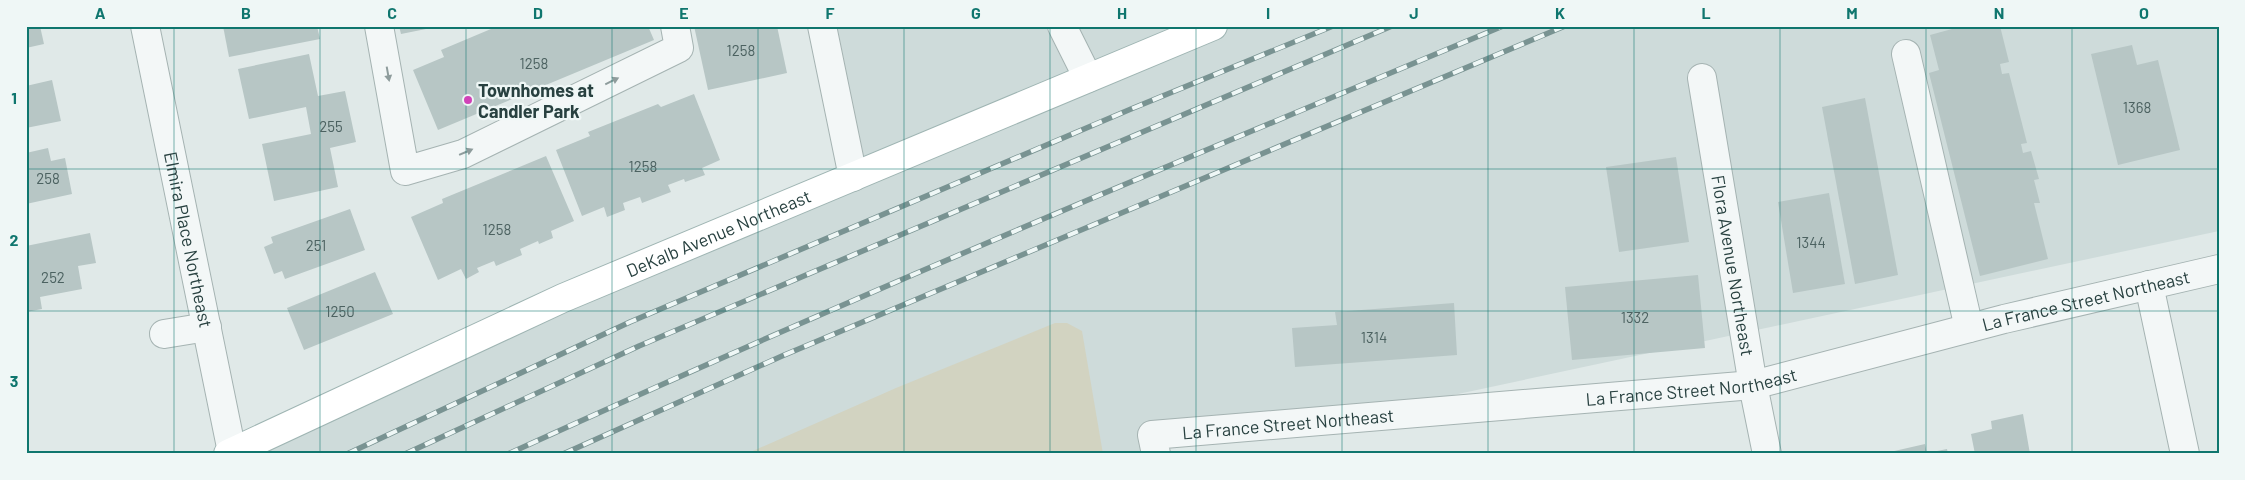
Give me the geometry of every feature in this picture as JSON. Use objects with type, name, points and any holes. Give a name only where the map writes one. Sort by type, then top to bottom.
[{"type":"main road","name":"DeKalb Avenue Northeast","points":[[230,453],[563,298],[1212,26]]},
{"type":"street","name":"Elmira Place Northeast","points":[[145,26],[207,327],[230,453]]},
{"type":"street","points":[[379,26],[405,171],[463,154],[680,48],[675,26]]},
{"type":"street","points":[[822,26],[853,177]]},
{"type":"street","points":[[1062,26],[1088,78]]},
{"type":"street","points":[[1906,54],[1969,328]]},
{"type":"street","name":"Flora Avenue Northeast","points":[[1702,78],[1766,454]]},
{"type":"street","name":"La France Street Northeast","points":[[1154,444],[1753,385],[1969,328],[2219,269]]},
{"type":"street","points":[[2149,285],[2185,454]]},
{"type":"street","points":[[164,334],[207,327]]},
{"type":"shaded area","points":[[837,26],[2219,26],[2219,231],[1383,410],[1147,447],[1148,454],[228,454],[865,166]]},
{"type":"green space","points":[[1055,323],[1067,323],[1082,331],[1103,454],[746,454],[896,388]]},
{"type":"building","points":[[26,26],[40,26],[44,44],[26,48]]},
{"type":"building","points":[[223,26],[317,26],[320,39],[229,57]]},
{"type":"building","points":[[399,26],[436,26],[436,27],[401,34]]},
{"type":"building","name":"Townhomes at Candler Park","points":[[498,26],[648,26],[654,40],[438,130],[413,70],[444,57],[441,50]]},
{"type":"building","points":[[694,26],[777,26],[787,73],[708,90]]},
{"type":"building","points":[[1963,26],[2000,26],[2009,62],[2000,64],[2002,74],[2009,73],[2027,143],[2021,144],[2023,153],[2031,151],[2039,179],[2034,180],[2040,203],[2034,203],[2048,259],[1980,276],[1929,73],[1939,70],[1930,35]]},
{"type":"building","points":[[2132,45],[2137,65],[2158,60],[2180,150],[2118,165],[2091,54]]},
{"type":"building","points":[[309,54],[318,96],[345,91],[356,142],[330,148],[338,187],[274,201],[262,144],[311,134],[306,107],[249,119],[238,69]]},
{"type":"building","points":[[52,80],[61,121],[26,128],[26,86]]},
{"type":"building","name":"Townhomes at Candler Park","points":[[694,94],[720,160],[702,168],[705,175],[685,182],[684,179],[668,185],[671,192],[642,203],[640,197],[623,203],[625,210],[607,217],[604,207],[582,216],[556,150],[590,136],[588,132],[658,104],[661,107]]},
{"type":"building","points":[[1865,98],[1898,275],[1855,284],[1822,107]]},
{"type":"building","points":[[48,148],[51,161],[65,158],[72,194],[26,204],[26,153]]},
{"type":"building","name":"Townhomes at Candler Park","points":[[546,156],[574,221],[551,231],[553,238],[539,244],[538,241],[520,249],[522,255],[496,266],[494,261],[477,268],[479,272],[466,279],[461,269],[438,280],[411,217],[443,203],[442,199]]},
{"type":"building","points":[[1676,157],[1689,242],[1619,252],[1606,167]]},
{"type":"building","points":[[1829,193],[1845,284],[1793,293],[1778,202]]},
{"type":"building","points":[[350,209],[365,250],[285,279],[282,271],[274,274],[264,247],[273,243],[271,237]]},
{"type":"building","points":[[90,233],[96,263],[78,266],[82,289],[40,297],[42,309],[26,312],[26,246]]},
{"type":"building","points":[[375,272],[393,314],[304,350],[287,308]]},
{"type":"building","points":[[1698,275],[1705,348],[1572,360],[1565,287]]},
{"type":"building","points":[[1454,303],[1457,355],[1295,367],[1292,328],[1337,325],[1335,312]]},
{"type":"building","points":[[2023,414],[2030,454],[1975,454],[1971,434],[1992,429],[1991,421]]},
{"type":"building","points":[[1925,444],[1927,454],[1890,454],[1890,452]]},
{"type":"building","points":[[1947,449],[1948,454],[1927,453]]},
{"type":"railway","points":[[347,454],[630,322],[1131,109],[1333,26]]},
{"type":"railway","points":[[405,454],[639,346],[1392,26]]},
{"type":"railway","points":[[508,454],[879,289],[1503,26]]},
{"type":"railway","points":[[563,454],[782,356],[1565,26]]},
{"type":"place","name":"Townhomes at Candler Park","points":[[468,100]]}]
